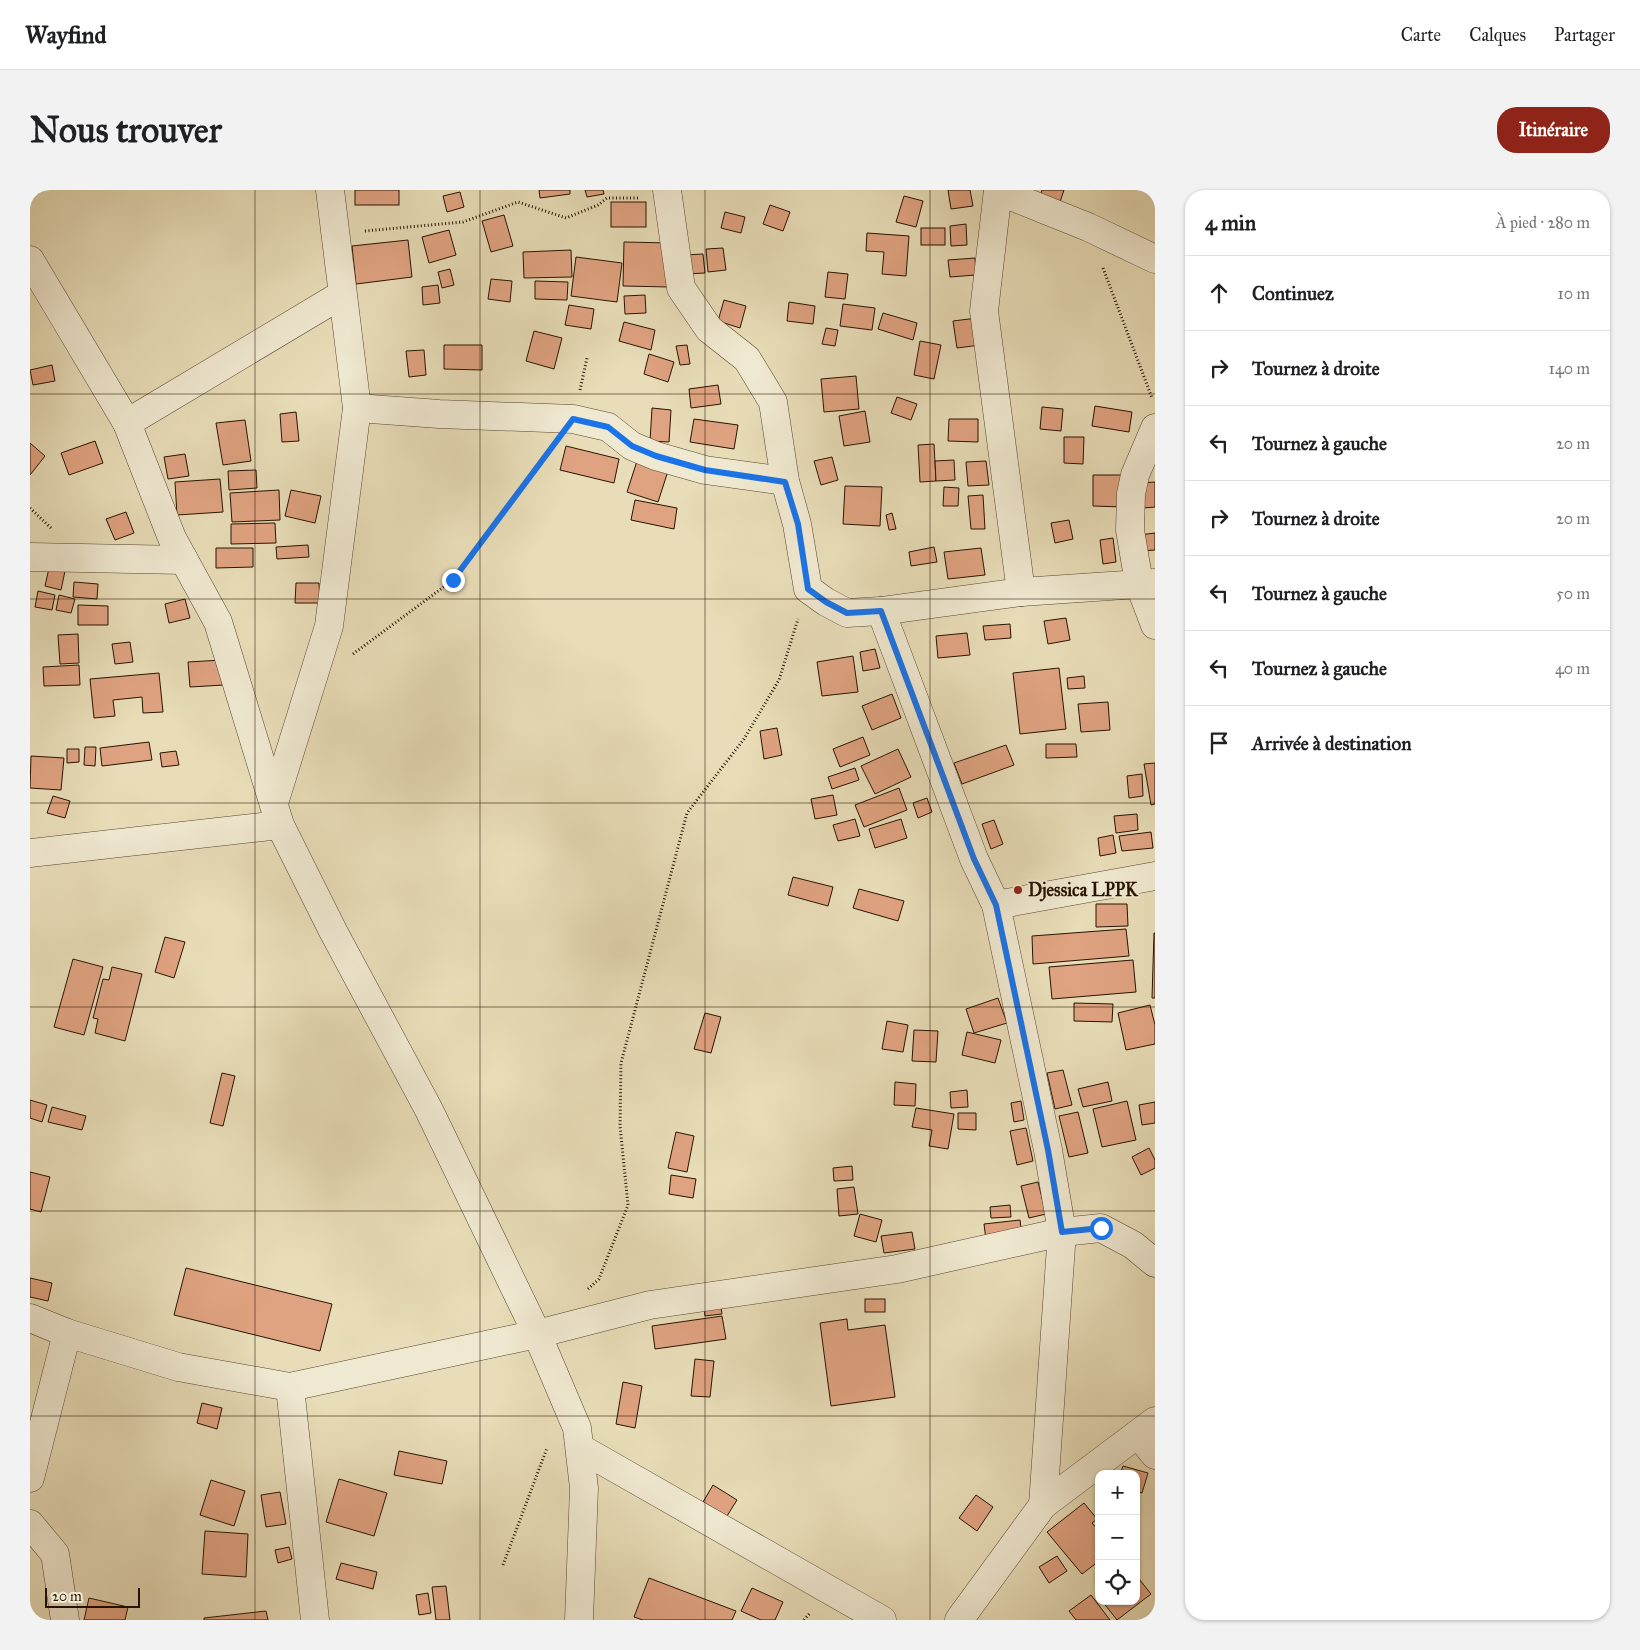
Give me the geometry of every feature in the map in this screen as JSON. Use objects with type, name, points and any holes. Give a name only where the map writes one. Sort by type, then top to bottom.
[{"type":"street","points":[[277,814],[329,626],[357,408],[341,295],[330,190]]},
{"type":"street","points":[[1021,592],[984,311],[998,190],[1155,259]]},
{"type":"street","points":[[667,194],[681,288],[709,329],[747,359],[773,402],[785,482],[798,524],[808,589],[826,602],[847,613],[881,611],[1021,592],[1147,583]]},
{"type":"street","points":[[30,260],[127,423],[172,538],[218,622],[277,814],[333,931],[429,1110],[537,1334],[577,1428],[584,1488],[579,1620]]},
{"type":"street","points":[[127,423],[341,295]]},
{"type":"street","points":[[357,408],[439,414],[573,419],[608,427],[632,446],[656,456],[705,470],[785,482]]},
{"type":"street","points":[[1155,428],[1135,475],[1131,494],[1130,530],[1147,583],[1155,625]]},
{"type":"street","points":[[30,557],[184,560]]},
{"type":"street","points":[[881,611],[974,859],[996,905],[1048,1150],[1062,1232],[1043,1505]]},
{"type":"street","points":[[30,853],[277,814]]},
{"type":"street","points":[[996,905],[1155,876]]},
{"type":"street","points":[[30,1318],[67,1332],[178,1367],[290,1387],[537,1334],[650,1305],[897,1269],[1062,1232],[1101,1228],[1133,1245],[1155,1263]]},
{"type":"street","points":[[30,1478],[67,1332]]},
{"type":"street","points":[[290,1387],[315,1620]]},
{"type":"street","points":[[959,1620],[1043,1505],[1146,1428],[1155,1455]]},
{"type":"street","points":[[580,1448],[882,1620]]},
{"type":"street","points":[[30,1524],[55,1554],[65,1620]]},
{"type":"path","points":[[335,233],[463,222],[518,202],[566,218],[598,205],[607,198],[667,194]]},
{"type":"path","points":[[1088,228],[1155,407]]},
{"type":"path","points":[[350,656],[453,580],[573,419],[587,358]]},
{"type":"path","points":[[585,1291],[599,1279],[628,1205],[620,1126],[621,1063],[687,813],[744,739],[779,680],[808,589]]},
{"type":"path","points":[[503,1565],[548,1446]]},
{"type":"building","points":[[355,190],[399,190],[399,205],[355,205]]},
{"type":"building","points":[[539,190],[570,190],[570,194],[540,198]]},
{"type":"building","points":[[585,190],[603,190],[604,194],[587,197]]},
{"type":"building","points":[[948,190],[970,190],[973,206],[951,209]]},
{"type":"building","points":[[1042,190],[1064,190],[1059,205],[1039,199]]},
{"type":"building","points":[[460,192],[464,207],[447,212],[443,196]]},
{"type":"building","points":[[904,196],[923,201],[916,227],[896,222]]},
{"type":"building","points":[[611,202],[646,202],[646,227],[611,227]]},
{"type":"building","points":[[770,205],[790,212],[783,231],[763,224]]},
{"type":"building","points":[[725,212],[745,217],[741,233],[721,228]]},
{"type":"building","points":[[504,215],[513,246],[491,252],[482,221]]},
{"type":"building","points":[[966,224],[967,245],[951,246],[950,226]]},
{"type":"building","points":[[921,228],[945,228],[945,245],[921,245]]},
{"type":"building","points":[[449,230],[456,255],[429,263],[422,237]]},
{"type":"building","points":[[867,233],[909,236],[906,276],[882,274],[884,252],[866,251]]},
{"type":"building","points":[[408,240],[412,277],[356,284],[352,246]]},
{"type":"building","points":[[624,242],[670,243],[670,287],[623,286]]},
{"type":"building","points":[[723,248],[726,270],[708,272],[706,249]]},
{"type":"building","points":[[571,250],[572,277],[524,278],[523,252]]},
{"type":"building","points":[[703,254],[705,273],[686,274],[685,255]]},
{"type":"building","points":[[576,257],[622,263],[617,302],[571,296]]},
{"type":"building","points":[[975,258],[976,275],[950,277],[948,260]]},
{"type":"building","points":[[450,269],[454,285],[442,288],[438,272]]},
{"type":"building","points":[[828,272],[848,274],[845,299],[825,297]]},
{"type":"building","points":[[491,279],[512,281],[510,302],[488,299]]},
{"type":"building","points":[[535,281],[568,282],[567,300],[535,299]]},
{"type":"building","points":[[438,285],[440,303],[423,305],[422,287]]},
{"type":"building","points":[[645,295],[646,313],[625,314],[624,296]]},
{"type":"building","points":[[724,300],[746,306],[740,328],[718,321]]},
{"type":"building","points":[[789,302],[815,306],[813,324],[787,321]]},
{"type":"building","points":[[843,304],[875,308],[872,330],[840,326]]},
{"type":"building","points":[[569,305],[594,309],[591,329],[565,325]]},
{"type":"building","points":[[883,313],[917,323],[913,340],[878,329]]},
{"type":"building","points":[[985,317],[988,344],[957,348],[953,321]]},
{"type":"building","points":[[624,322],[655,330],[651,350],[619,341]]},
{"type":"building","points":[[826,328],[838,330],[835,346],[822,344]]},
{"type":"building","points":[[534,331],[562,338],[554,369],[526,361]]},
{"type":"building","points":[[920,341],[941,345],[934,379],[914,375]]},
{"type":"building","points":[[444,345],[482,345],[482,370],[444,369]]},
{"type":"building","points":[[687,345],[690,364],[680,365],[676,346]]},
{"type":"building","points":[[424,350],[426,375],[409,377],[406,351]]},
{"type":"building","points":[[649,354],[674,362],[668,382],[644,374]]},
{"type":"building","points":[[52,365],[55,381],[33,385],[30,370]]},
{"type":"building","points":[[856,376],[859,409],[824,412],[821,379]]},
{"type":"building","points":[[718,385],[721,404],[691,408],[689,389]]},
{"type":"building","points":[[897,397],[917,404],[911,420],[891,413]]},
{"type":"building","points":[[1095,406],[1132,412],[1129,432],[1092,426]]},
{"type":"building","points":[[1042,407],[1063,409],[1061,431],[1040,429]]},
{"type":"building","points":[[652,408],[671,410],[669,442],[650,441]]},
{"type":"building","points":[[865,411],[870,442],[844,446],[839,416]]},
{"type":"building","points":[[296,412],[299,441],[282,442],[280,414]]},
{"type":"building","points":[[694,419],[738,425],[734,449],[690,442]]},
{"type":"building","points":[[949,419],[978,419],[978,442],[948,441]]},
{"type":"building","points":[[245,420],[251,461],[223,465],[216,423]]},
{"type":"building","points":[[1064,437],[1084,437],[1083,464],[1064,463]]},
{"type":"building","points":[[95,441],[103,463],[69,475],[61,453]]},
{"type":"building","points":[[30,443],[45,456],[30,475]]},
{"type":"building","points":[[934,444],[936,481],[920,482],[918,445]]},
{"type":"building","points":[[566,446],[619,459],[614,483],[560,470]]},
{"type":"building","points":[[185,454],[189,476],[168,479],[164,457]]},
{"type":"building","points":[[832,457],[838,480],[821,485],[814,461]]},
{"type":"building","points":[[954,460],[955,480],[936,481],[935,461]]},
{"type":"building","points":[[637,461],[668,471],[658,502],[627,492]]},
{"type":"building","points":[[986,461],[989,485],[968,486],[966,462]]},
{"type":"building","points":[[256,470],[257,488],[229,490],[228,471]]},
{"type":"building","points":[[1093,475],[1124,475],[1124,507],[1093,506]]},
{"type":"building","points":[[220,479],[223,512],[177,515],[175,482]]},
{"type":"building","points":[[1155,482],[1155,507],[1143,508],[1141,483]]},
{"type":"building","points":[[845,486],[882,487],[880,526],[843,524]]},
{"type":"building","points":[[944,487],[959,488],[958,506],[943,506]]},
{"type":"building","points":[[279,490],[280,520],[232,522],[230,493]]},
{"type":"building","points":[[291,490],[321,496],[315,523],[285,516]]},
{"type":"building","points":[[983,495],[985,529],[971,529],[968,496]]},
{"type":"building","points":[[635,500],[677,508],[674,529],[631,520]]},
{"type":"building","points":[[126,512],[134,533],[115,540],[106,519]]},
{"type":"building","points":[[892,513],[896,529],[889,530],[886,515]]},
{"type":"building","points":[[1069,520],[1073,539],[1055,543],[1051,523]]},
{"type":"building","points":[[275,523],[276,543],[231,544],[231,524]]},
{"type":"building","points":[[1155,533],[1155,550],[1141,551],[1139,535]]},
{"type":"building","points":[[1113,538],[1116,562],[1103,564],[1100,540]]},
{"type":"building","points":[[308,545],[309,557],[277,559],[276,547]]},
{"type":"building","points":[[934,547],[937,562],[911,566],[909,552]]},
{"type":"building","points":[[216,548],[253,548],[253,567],[216,568]]},
{"type":"building","points":[[981,548],[985,575],[948,579],[944,552]]},
{"type":"building","points":[[49,568],[65,571],[61,590],[45,586]]},
{"type":"building","points":[[74,582],[98,584],[97,599],[73,597]]},
{"type":"building","points":[[296,583],[319,583],[320,603],[295,603]]},
{"type":"building","points":[[38,591],[55,595],[52,610],[35,607]]},
{"type":"building","points":[[59,595],[75,599],[71,613],[56,610]]},
{"type":"building","points":[[185,599],[190,618],[169,623],[165,604]]},
{"type":"building","points":[[78,605],[108,606],[108,625],[78,625]]},
{"type":"building","points":[[1066,618],[1070,640],[1048,644],[1044,621]]},
{"type":"building","points":[[1010,624],[1011,638],[985,640],[983,626]]},
{"type":"building","points":[[967,633],[970,655],[938,658],[936,636]]},
{"type":"building","points":[[78,634],[79,663],[60,664],[58,635]]},
{"type":"building","points":[[130,642],[133,662],[115,664],[112,644]]},
{"type":"building","points":[[875,649],[880,668],[863,671],[860,652]]},
{"type":"building","points":[[853,656],[858,692],[822,696],[817,662]]},
{"type":"building","points":[[222,660],[224,685],[190,687],[188,662]]},
{"type":"building","points":[[79,665],[80,685],[44,686],[43,667]]},
{"type":"building","points":[[1059,668],[1066,729],[1020,734],[1013,673]]},
{"type":"building","points":[[159,673],[163,712],[143,713],[142,697],[113,700],[115,716],[94,718],[90,679]]},
{"type":"building","points":[[1084,676],[1085,688],[1068,689],[1067,678]]},
{"type":"building","points":[[892,694],[901,718],[872,730],[862,706]]},
{"type":"building","points":[[1108,702],[1110,730],[1081,732],[1078,704]]},
{"type":"building","points":[[777,728],[782,755],[764,759],[760,731]]},
{"type":"building","points":[[863,737],[870,755],[840,767],[833,749]]},
{"type":"building","points":[[149,742],[152,760],[102,766],[100,748]]},
{"type":"building","points":[[1046,744],[1076,744],[1077,757],[1046,758]]},
{"type":"building","points":[[1006,745],[1014,765],[962,784],[954,763]]},
{"type":"building","points":[[85,747],[96,747],[95,766],[84,765]]},
{"type":"building","points":[[67,749],[79,749],[79,762],[67,763]]},
{"type":"building","points":[[898,749],[911,777],[875,794],[861,766]]},
{"type":"building","points":[[176,751],[179,765],[162,767],[160,753]]},
{"type":"building","points":[[31,756],[64,758],[61,790],[30,788]]},
{"type":"building","points":[[1155,763],[1155,804],[1151,805],[1144,764]]},
{"type":"building","points":[[855,768],[859,780],[832,789],[828,777]]},
{"type":"building","points":[[1142,774],[1143,796],[1129,798],[1127,776]]},
{"type":"building","points":[[899,788],[907,810],[864,827],[855,805]]},
{"type":"building","points":[[833,795],[837,815],[815,819],[811,799]]},
{"type":"building","points":[[53,796],[70,801],[65,818],[47,813]]},
{"type":"building","points":[[927,798],[932,812],[918,818],[913,803]]},
{"type":"building","points":[[1137,814],[1138,830],[1116,833],[1114,816]]},
{"type":"building","points":[[855,819],[860,836],[838,841],[833,825]]},
{"type":"building","points":[[901,819],[907,838],[875,848],[869,829]]},
{"type":"building","points":[[994,820],[1003,844],[991,849],[982,824]]},
{"type":"building","points":[[1151,832],[1153,848],[1122,851],[1119,836]]},
{"type":"building","points":[[1113,835],[1116,853],[1100,856],[1098,838]]},
{"type":"building","points":[[793,877],[833,887],[828,906],[788,895]]},
{"type":"building","points":[[859,889],[904,901],[898,921],[853,908]]},
{"type":"building","points":[[1096,904],[1127,904],[1128,926],[1096,927]]},
{"type":"building","points":[[1126,929],[1129,956],[1033,964],[1032,936]]},
{"type":"building","points":[[1154,933],[1155,998],[1152,998]]},
{"type":"building","points":[[165,937],[185,942],[174,978],[155,972]]},
{"type":"building","points":[[73,959],[103,967],[84,1035],[54,1027]]},
{"type":"building","points":[[1133,960],[1136,992],[1052,999],[1049,967]]},
{"type":"building","points":[[112,967],[142,974],[125,1041],[95,1033],[98,1019],[93,1018],[103,979],[109,980]]},
{"type":"building","points":[[998,998],[1007,1023],[974,1033],[966,1009]]},
{"type":"building","points":[[1074,1003],[1113,1004],[1112,1022],[1074,1021]]},
{"type":"building","points":[[1150,1005],[1155,1025],[1155,1044],[1126,1050],[1118,1013]]},
{"type":"building","points":[[705,1013],[721,1017],[711,1053],[694,1049]]},
{"type":"building","points":[[887,1021],[908,1025],[903,1052],[882,1049]]},
{"type":"building","points":[[914,1030],[938,1031],[936,1062],[912,1061]]},
{"type":"building","points":[[967,1032],[1001,1040],[995,1063],[962,1055]]},
{"type":"building","points":[[1063,1070],[1072,1105],[1055,1109],[1047,1073]]},
{"type":"building","points":[[222,1073],[235,1076],[223,1126],[210,1123]]},
{"type":"building","points":[[895,1082],[916,1084],[915,1106],[894,1105]]},
{"type":"building","points":[[1108,1082],[1112,1101],[1083,1107],[1078,1089]]},
{"type":"building","points":[[967,1090],[968,1107],[951,1108],[950,1092]]},
{"type":"building","points":[[30,1100],[47,1105],[42,1122],[30,1118]]},
{"type":"building","points":[[1021,1101],[1024,1120],[1014,1122],[1011,1103]]},
{"type":"building","points":[[1127,1101],[1136,1140],[1102,1147],[1093,1109]]},
{"type":"building","points":[[1155,1102],[1155,1123],[1142,1125],[1139,1105]]},
{"type":"building","points":[[52,1107],[86,1116],[82,1130],[48,1122]]},
{"type":"building","points":[[916,1108],[954,1114],[948,1149],[929,1146],[932,1130],[912,1127]]},
{"type":"building","points":[[1078,1112],[1088,1153],[1069,1157],[1059,1116]]},
{"type":"building","points":[[958,1113],[976,1113],[976,1130],[958,1129]]},
{"type":"building","points":[[1026,1128],[1033,1161],[1017,1165],[1010,1131]]},
{"type":"building","points":[[676,1132],[694,1136],[687,1172],[668,1168]]},
{"type":"building","points":[[1149,1148],[1155,1160],[1155,1168],[1141,1175],[1132,1157]]},
{"type":"building","points":[[852,1166],[853,1180],[834,1181],[833,1168]]},
{"type":"building","points":[[30,1172],[50,1177],[41,1212],[30,1209]]},
{"type":"building","points":[[671,1175],[696,1179],[693,1198],[669,1194]]},
{"type":"building","points":[[1038,1182],[1046,1214],[1029,1218],[1021,1186]]},
{"type":"building","points":[[854,1187],[858,1214],[839,1216],[837,1189]]},
{"type":"building","points":[[1010,1205],[1011,1217],[991,1218],[990,1207]]},
{"type":"building","points":[[860,1214],[882,1220],[876,1242],[854,1236]]},
{"type":"building","points":[[1020,1220],[1022,1235],[986,1240],[984,1224]]},
{"type":"building","points":[[912,1232],[915,1249],[884,1253],[881,1236]]},
{"type":"building","points":[[186,1268],[332,1304],[320,1351],[174,1315]]},
{"type":"building","points":[[30,1278],[52,1283],[48,1301],[30,1297]]},
{"type":"building","points":[[865,1299],[885,1299],[885,1312],[865,1312]]},
{"type":"building","points":[[720,1300],[722,1314],[705,1316],[703,1301]]},
{"type":"building","points":[[722,1316],[726,1339],[655,1349],[652,1326]]},
{"type":"building","points":[[847,1319],[848,1330],[885,1325],[895,1397],[831,1406],[820,1323]]},
{"type":"building","points":[[695,1359],[714,1361],[710,1397],[691,1396]]},
{"type":"building","points":[[623,1382],[642,1386],[635,1428],[616,1424]]},
{"type":"building","points":[[202,1403],[222,1408],[217,1429],[197,1423]]},
{"type":"building","points":[[399,1451],[447,1461],[442,1484],[394,1475]]},
{"type":"building","points":[[1123,1466],[1137,1470],[1122,1470]]},
{"type":"building","points":[[1140,1471],[1148,1473],[1142,1493],[1140,1492]]},
{"type":"building","points":[[339,1479],[387,1493],[374,1536],[326,1522]]},
{"type":"building","points":[[211,1480],[245,1491],[234,1526],[200,1515]]},
{"type":"building","points":[[713,1485],[737,1500],[727,1516],[703,1502]]},
{"type":"building","points":[[280,1492],[286,1524],[266,1527],[261,1495]]},
{"type":"building","points":[[976,1495],[993,1507],[977,1531],[959,1518]]},
{"type":"building","points":[[1084,1503],[1095,1517],[1095,1521],[1092,1523],[1095,1526],[1095,1564],[1082,1574],[1047,1532]]},
{"type":"building","points":[[205,1531],[248,1534],[246,1577],[202,1574]]},
{"type":"building","points":[[289,1547],[292,1559],[278,1563],[275,1550]]},
{"type":"building","points":[[1057,1556],[1067,1571],[1049,1583],[1039,1567]]},
{"type":"building","points":[[341,1563],[377,1572],[373,1589],[336,1579]]},
{"type":"building","points":[[649,1578],[736,1611],[732,1620],[643,1620],[634,1617]]},
{"type":"building","points":[[1140,1580],[1151,1594],[1140,1602]]},
{"type":"building","points":[[446,1586],[450,1620],[436,1620],[432,1587]]},
{"type":"building","points":[[752,1588],[783,1602],[775,1620],[761,1620],[741,1611]]},
{"type":"building","points":[[428,1593],[431,1613],[419,1615],[416,1595]]},
{"type":"building","points":[[1091,1595],[1095,1600],[1095,1605],[1099,1605],[1110,1620],[1076,1620],[1069,1611]]},
{"type":"building","points":[[89,1598],[128,1607],[125,1620],[84,1620]]},
{"type":"building","points":[[1105,1605],[1137,1605],[1117,1620]]},
{"type":"building","points":[[266,1611],[268,1620],[204,1620],[204,1618]]},
{"type":"place","name":"Djessica LPPK","points":[[1018,890]]},
{"type":"route","points":[[453,580],[573,419],[608,427],[632,446],[656,456],[705,470],[785,482],[798,524],[808,589],[826,602],[847,613],[881,611],[974,859],[996,905],[1048,1150],[1062,1232],[1101,1228]]}]
